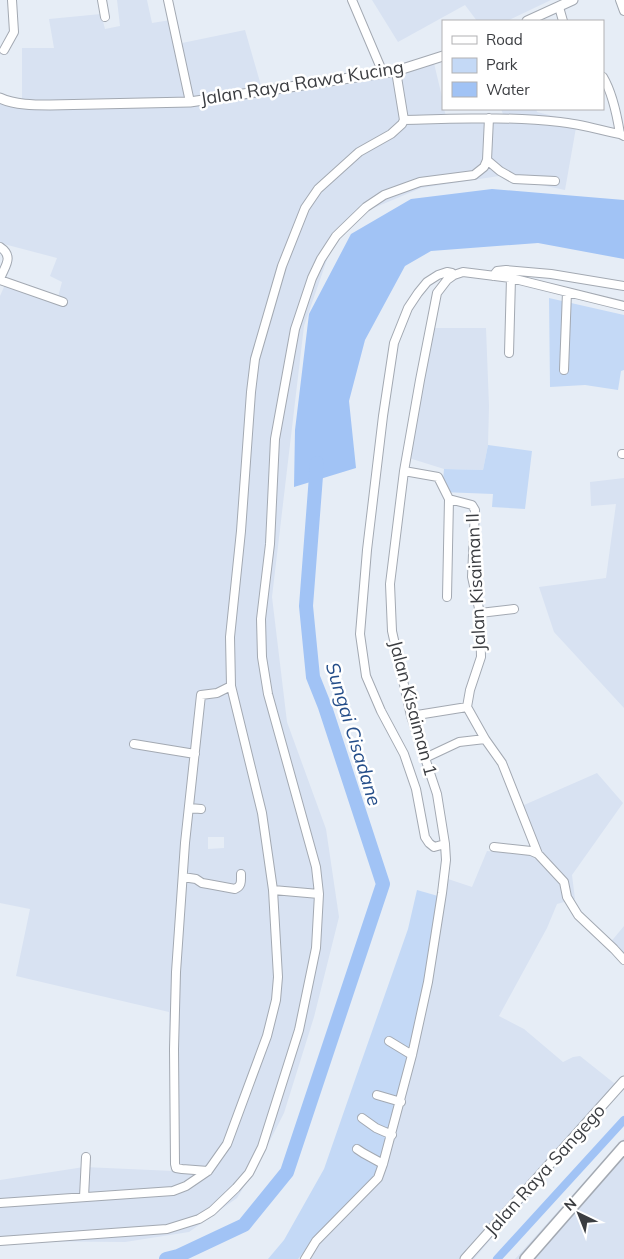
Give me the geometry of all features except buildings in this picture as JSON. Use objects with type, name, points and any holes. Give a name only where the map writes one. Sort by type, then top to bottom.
[{"type":"main road","points":[[526,1259],[624,1147]]},
{"type":"street","points":[[4,50],[14,32],[12,0]]},
{"type":"street","points":[[102,0],[105,17]]},
{"type":"street","points":[[168,0],[190,102]]},
{"type":"street","points":[[352,0],[383,73]]},
{"type":"street","points":[[529,20],[573,0]]},
{"type":"street","points":[[620,0],[624,11]]},
{"type":"street","points":[[558,7],[563,20]]},
{"type":"street","name":"Jalan Raya Rawa Kucing","points":[[0,98],[8,102],[32,105],[190,102],[383,73],[442,56]]},
{"type":"street","points":[[0,1203],[173,1191],[186,1186],[208,1171],[227,1144],[267,1036],[276,1000],[278,977],[273,890],[262,813],[231,686],[230,637],[255,359],[282,266],[306,208],[318,189],[359,152],[391,134],[404,120],[396,70]]},
{"type":"street","points":[[404,120],[523,118],[563,122],[622,135],[617,116],[605,87]]},
{"type":"street","points":[[0,1242],[167,1229],[199,1219],[212,1211],[236,1188],[249,1173],[262,1147],[299,1030],[316,948],[319,894],[316,867],[268,694],[262,657],[261,619],[270,544],[275,439],[295,329],[312,278],[321,259],[336,236],[366,207],[384,195],[420,182],[474,175],[484,167],[487,160],[489,118]]},
{"type":"street","points":[[487,160],[500,171],[514,179],[554,181]]},
{"type":"street","points":[[0,248],[4,250],[8,258],[0,279],[64,302]]},
{"type":"street","points":[[493,276],[497,272],[506,270],[551,274],[624,286]]},
{"type":"street","points":[[445,844],[434,847],[425,838],[416,789],[404,754],[381,711],[366,676],[360,634],[382,416],[394,343],[408,308],[418,293],[427,282],[447,272],[454,275],[463,272],[511,278],[624,306]]},
{"type":"street","name":"Jalan Kisaiman 1","points":[[305,1259],[316,1241],[378,1178],[401,1102],[412,1055],[428,982],[442,893],[446,860],[445,844],[436,794],[411,716],[392,631],[390,584],[404,471],[437,293],[446,280],[454,275]]},
{"type":"street","points":[[509,353],[511,278]]},
{"type":"street","points":[[564,370],[567,292]]},
{"type":"street","name":"Jalan Kisaiman II","points":[[404,471],[438,477],[449,499],[472,505],[474,510],[472,577],[480,613],[481,657],[470,690],[467,707]]},
{"type":"street","points":[[447,597],[449,499]]},
{"type":"street","points":[[480,613],[514,609]]},
{"type":"street","points":[[208,1171],[176,1168],[175,1164],[174,1049],[176,992],[188,808],[201,695],[217,694],[231,686]]},
{"type":"street","points":[[411,716],[467,707],[485,739],[502,763],[538,854],[564,882],[567,897],[578,915],[624,960]]},
{"type":"street","points":[[425,758],[459,742],[485,739]]},
{"type":"street","points":[[134,744],[195,754]]},
{"type":"street","points":[[188,808],[201,809]]},
{"type":"street","points":[[494,846],[531,851],[538,854]]},
{"type":"street","points":[[183,878],[196,879],[202,883],[235,890],[241,884],[242,874]]},
{"type":"street","points":[[273,890],[319,894]]},
{"type":"street","points":[[389,1041],[412,1055]]},
{"type":"street","name":"Jalan Raya Sangego","points":[[465,1259],[624,1081]]},
{"type":"street","points":[[377,1095],[401,1102]]},
{"type":"street","points":[[362,1118],[376,1128],[392,1134]]},
{"type":"street","points":[[357,1148],[383,1164]]},
{"type":"street","points":[[84,1197],[86,1157]]},
{"type":"shaded area","points":[[117,0],[147,0],[152,23],[177,19],[182,43],[245,30],[262,89],[383,72],[433,59],[442,97],[442,110],[444,110],[446,116],[501,115],[503,114],[501,110],[536,110],[537,112],[577,122],[565,190],[499,176],[421,188],[364,212],[331,248],[304,326],[272,597],[287,722],[326,829],[339,917],[314,1017],[284,1113],[258,1164],[237,1198],[189,1232],[125,1242],[0,1241],[0,1180],[84,1167],[173,1171],[169,1012],[16,976],[30,909],[0,903],[0,296],[7,280],[58,297],[62,282],[50,276],[57,258],[0,243],[0,98],[22,100],[22,48],[54,48],[49,19],[101,14],[105,29],[120,26]],"holes":[[[208,837],[224,837],[224,848],[208,849]]]},
{"type":"shaded area","points":[[372,0],[551,0],[509,20],[476,20],[465,5],[398,42]]},
{"type":"shaded area","points":[[432,328],[486,328],[489,406],[488,445],[483,470],[444,469],[409,458]]},
{"type":"shaded area","points":[[624,478],[624,708],[554,632],[539,587],[606,578],[616,504],[591,506],[590,482]]},
{"type":"shaded area","points":[[597,773],[623,803],[572,875],[575,899],[557,904],[547,928],[499,1016],[524,1029],[563,1062],[580,1056],[619,1087],[474,1259],[298,1259],[314,1239],[417,1051],[448,879],[472,887],[487,851],[536,856],[515,809]]},
{"type":"shaded area","points":[[624,926],[624,962],[609,944]]},
{"type":"shaded area","points":[[624,1138],[624,1259],[515,1259]]},
{"type":"green space","points":[[549,298],[624,315],[624,370],[621,371],[618,390],[585,385],[550,387]]},
{"type":"green space","points":[[488,445],[532,451],[525,509],[492,507],[493,494],[442,492],[444,469],[483,470]]},
{"type":"green space","points":[[417,890],[445,898],[417,1051],[385,1172],[314,1239],[298,1259],[268,1259],[284,1240],[324,1169],[408,929]]},
{"type":"water","points":[[492,189],[624,200],[624,259],[538,243],[431,251],[405,266],[365,340],[349,401],[356,468],[294,487],[295,430],[309,314],[351,234],[411,199]]},
{"type":"waterway","name":"Sungai Cisadane","points":[[166,1259],[178,1256],[244,1225],[287,1172],[383,884],[325,707],[313,677],[306,606],[317,463]]},
{"type":"waterway","points":[[497,1259],[624,1120]]}]
